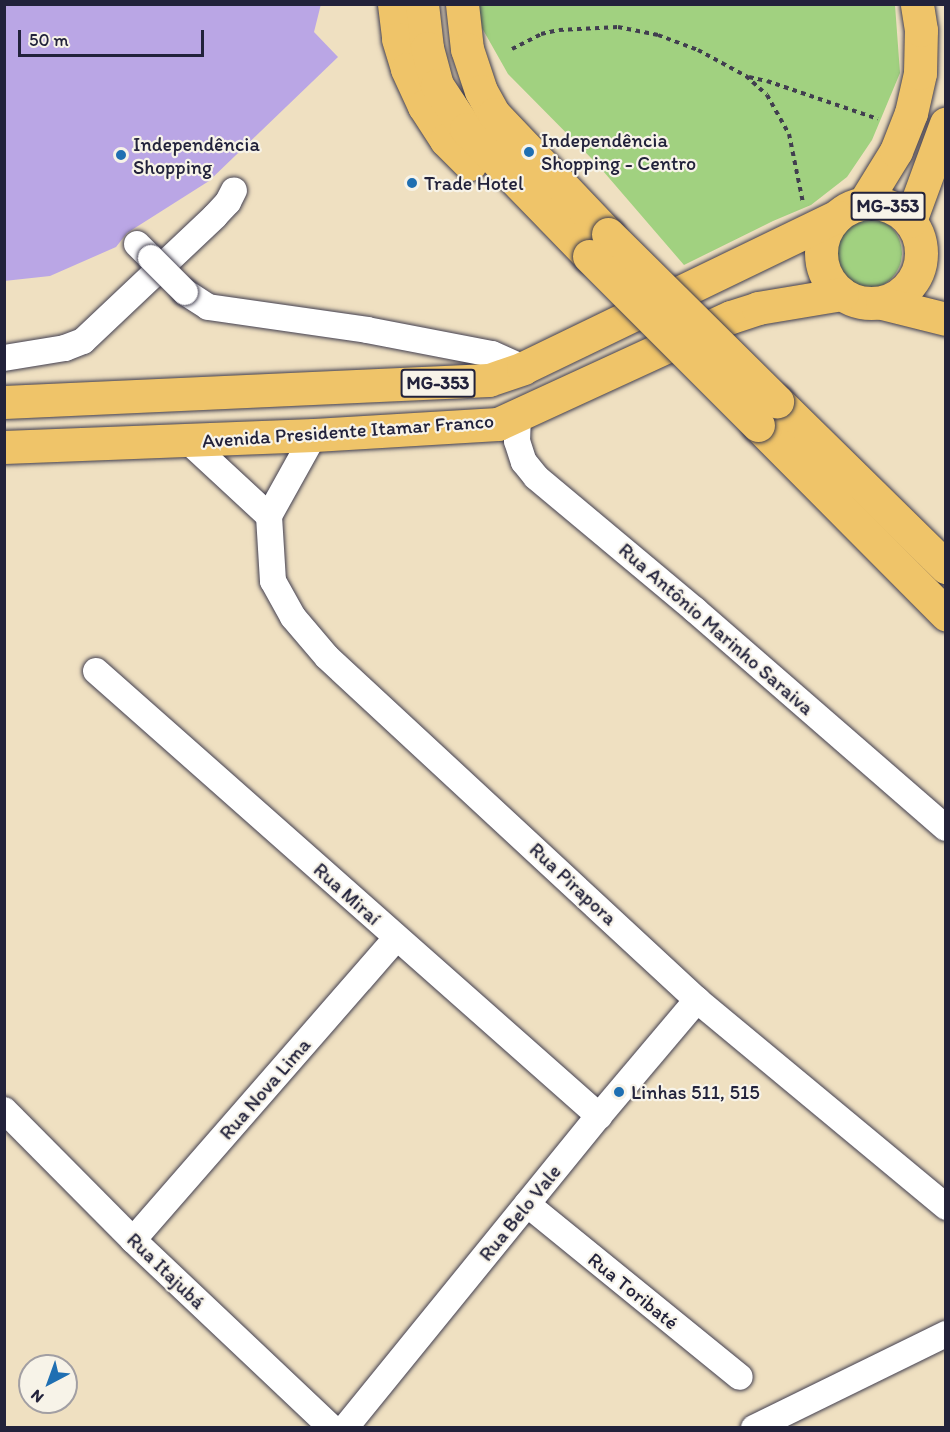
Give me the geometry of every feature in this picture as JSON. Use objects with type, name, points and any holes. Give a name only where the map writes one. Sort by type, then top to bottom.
[{"type":"main road","points":[[394,4],[398,39],[407,69],[424,106],[446,140],[481,173],[558,224],[598,245]]},
{"type":"main road","points":[[422,4],[426,48],[437,85],[466,129],[558,224]]},
{"type":"main road","points":[[462,4],[466,49],[481,91],[494,114],[598,245],[768,413],[945,567]]},
{"type":"main road","points":[[836,216],[896,151],[920,73],[921,30],[916,4]]},
{"type":"main road","points":[[926,244],[945,123]]},
{"type":"main road","name":"MG-353","points":[[882,303],[908,288],[921,262],[926,244],[897,210],[881,203],[836,216],[822,242],[821,257],[828,278],[842,294],[868,304],[882,303],[945,319]]},
{"type":"main road","name":"Avenida Presidente Itamar Franco","points":[[4,402],[489,380],[523,368],[836,216]]},
{"type":"main road","name":"Avenida Presidente Itamar Franco","points":[[4,447],[188,441],[478,427],[498,424],[731,317],[758,308],[842,294]]},
{"type":"main road","points":[[768,413],[945,614]]},
{"type":"street","points":[[4,358],[65,348],[83,341],[228,202],[234,190]]},
{"type":"street","points":[[144,251],[185,292],[208,307],[367,330],[492,354],[523,368]]},
{"type":"street","name":"Rua Antônio Marinho Saraiva","points":[[518,414],[517,441],[524,462],[537,477],[695,610],[945,828]]},
{"type":"street","points":[[188,441],[269,516],[314,435]]},
{"type":"street","name":"Rua Pirapora","points":[[269,516],[273,581],[293,617],[327,657],[697,1000],[945,1207]]},
{"type":"street","name":"Rua Miraí","points":[[96,671],[396,939],[599,1116]]},
{"type":"street","name":"Rua Nova Lima","points":[[133,1240],[396,939]]},
{"type":"street","name":"Rua Belo Vale","points":[[345,1428],[599,1116],[697,1000]]},
{"type":"street","name":"Rua Itajubá","points":[[4,1110],[133,1240],[332,1428]]},
{"type":"street","name":"Rua Toribaté","points":[[527,1204],[740,1377]]},
{"type":"street","points":[[754,1428],[945,1334]]},
{"type":"path","points":[[513,49],[541,34],[559,30],[618,27],[677,41],[746,76],[767,81],[904,129]]},
{"type":"path","points":[[746,76],[767,95],[783,120],[794,150],[836,216]]},
{"type":"green space","points":[[479,5],[895,5],[900,73],[872,140],[847,177],[811,205],[684,265],[597,164],[508,74],[482,28]]},
{"type":"green space","points":[[866,217],[886,223],[896,233],[902,253],[896,273],[886,283],[866,289],[846,283],[836,273],[830,253],[836,233],[846,223]]},
{"type":"building","name":"Independência Shopping","points":[[4,4],[321,4],[314,32],[338,57],[209,181],[127,233],[116,247],[50,276],[4,281]]},
{"type":"place","name":"Independência Shopping - Centro","points":[[529,152]]},
{"type":"place","name":"Independência Shopping","points":[[121,155]]},
{"type":"place","name":"Trade Hotel","points":[[412,183]]},
{"type":"place","name":"Linhas 511, 515","points":[[619,1092]]}]
